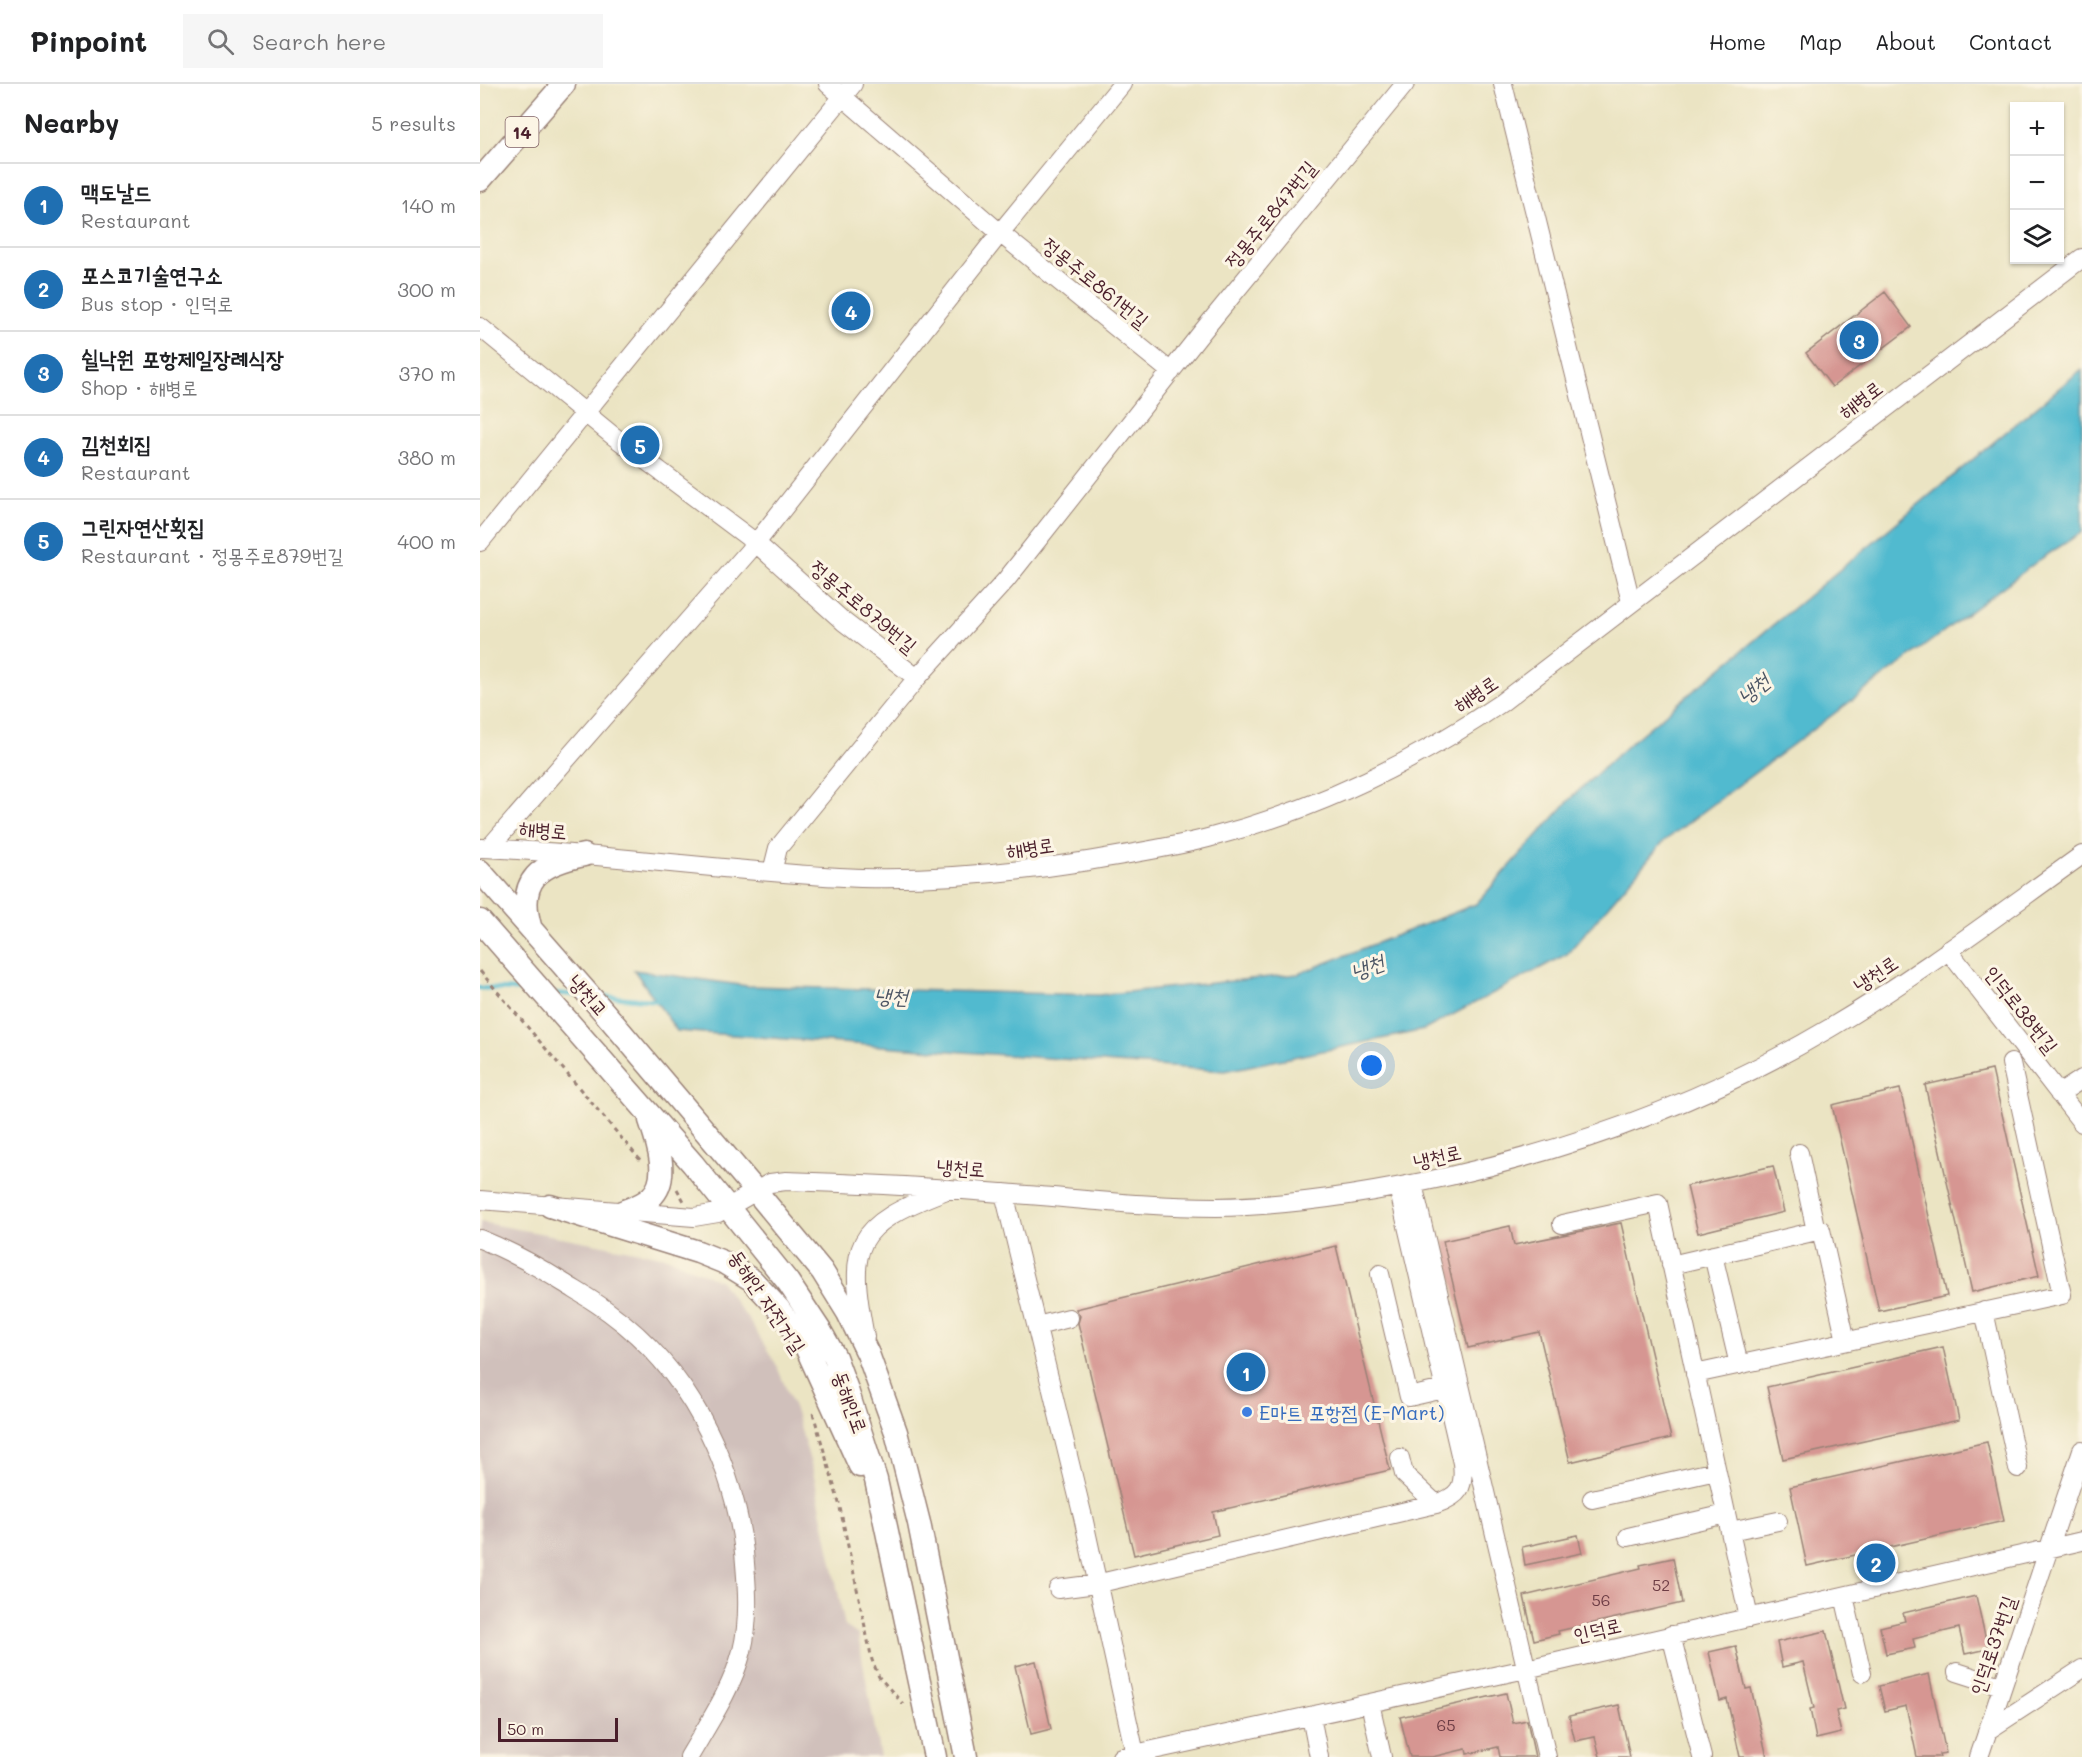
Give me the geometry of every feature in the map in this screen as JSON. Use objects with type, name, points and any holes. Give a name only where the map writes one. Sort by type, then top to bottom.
[{"type":"main road","name":"14","points":[[480,180],[564,84]]},
{"type":"main road","points":[[530,927],[525,910],[525,899],[531,882],[550,865],[584,855]]},
{"type":"main road","name":"냉천교","points":[[486,877],[687,1108]]},
{"type":"main road","name":"냉천교","points":[[480,921],[642,1106]]},
{"type":"main road","points":[[622,1212],[642,1204],[653,1196],[660,1178],[658,1148],[650,1120],[642,1106]]},
{"type":"main road","name":"동해안로","points":[[642,1106],[729,1207],[806,1307],[835,1357],[862,1431],[888,1526],[935,1757]]},
{"type":"main road","name":"동해안로","points":[[687,1108],[822,1271],[848,1313],[868,1354],[896,1432],[919,1523],[966,1757]]},
{"type":"main road","points":[[550,1206],[698,1252],[730,1265],[752,1280],[779,1309],[806,1347],[888,1526]]},
{"type":"street","name":"정몽주로861번길","points":[[828,84],[848,90],[1000,233],[1171,372]]},
{"type":"street","points":[[756,543],[1000,233],[1122,84]]},
{"type":"street","name":"정몽주로847번길","points":[[1171,372],[1405,84]]},
{"type":"street","points":[[1503,84],[1631,602]]},
{"type":"street","points":[[480,542],[848,90]]},
{"type":"street","name":"해병로","points":[[484,848],[772,872],[903,879],[939,878],[1008,873],[1169,847],[1249,826],[1369,779],[1441,742],[1501,703],[2082,258]]},
{"type":"street","name":"정몽주로879번길","points":[[480,327],[612,435],[756,543],[844,622],[916,678],[1006,580],[1171,372]]},
{"type":"street","name":"해병로","points":[[484,848],[656,659],[756,543]]},
{"type":"street","points":[[772,872],[778,848],[916,678]]},
{"type":"street","name":"냉천로","points":[[480,1200],[694,1217],[718,1213],[755,1190],[770,1183],[786,1181],[950,1189],[1097,1201],[1215,1207],[1298,1202],[1406,1186],[1510,1162],[1583,1141],[1703,1094],[1788,1052],[1866,1006],[2082,855]]},
{"type":"street","name":"인덕로38번길","points":[[1948,950],[2082,1123]]},
{"type":"street","points":[[1695,1374],[2062,1294],[2011,1063]]},
{"type":"street","points":[[2059,1094],[2082,1079]]},
{"type":"street","points":[[1800,1153],[1816,1231]]},
{"type":"street","points":[[1058,1589],[1096,1584],[1436,1504],[1453,1497],[1463,1482],[1462,1463],[1444,1389],[1406,1186]]},
{"type":"street","points":[[1406,1186],[1547,1757]]},
{"type":"street","points":[[868,1354],[859,1305],[856,1270],[865,1238],[873,1228],[896,1212],[950,1189]]},
{"type":"street","points":[[1004,1193],[1112,1643],[1128,1755]]},
{"type":"street","points":[[1562,1224],[1658,1203],[1749,1618]]},
{"type":"street","points":[[1671,1265],[1821,1230],[1846,1341]]},
{"type":"street","points":[[480,1239],[522,1258],[570,1287],[611,1313],[637,1335],[656,1355],[694,1405],[720,1452],[737,1509],[742,1540],[747,1600],[746,1629],[742,1651],[732,1677],[689,1757]]},
{"type":"street","points":[[1713,1255],[1739,1365]]},
{"type":"street","points":[[1380,1274],[1409,1397],[1444,1389]]},
{"type":"street","points":[[1984,1311],[2018,1468]]},
{"type":"street","points":[[1037,1326],[1069,1318]]},
{"type":"street","points":[[2048,1549],[2082,1450]]},
{"type":"street","points":[[1400,1458],[1404,1474],[1436,1504]]},
{"type":"street","points":[[1592,1499],[1716,1471]]},
{"type":"street","points":[[1628,1537],[1728,1523],[1778,1521]]},
{"type":"street","name":"인덕로","points":[[1128,1755],[1527,1669],[2082,1541]]},
{"type":"street","name":"인덕로37번길","points":[[1979,1757],[2048,1549]]},
{"type":"street","points":[[1844,1596],[1862,1673]]},
{"type":"street","points":[[1671,1635],[1702,1757]]},
{"type":"street","points":[[1987,1731],[2082,1669]]},
{"type":"street","points":[[1957,1672],[2001,1686]]},
{"type":"street","points":[[1370,1703],[1382,1757]]},
{"type":"street","points":[[1311,1716],[1319,1757]]},
{"type":"path","points":[[480,971],[641,1161],[644,1177],[671,1179],[694,1217]]},
{"type":"path","points":[[813,1412],[839,1503],[872,1660],[879,1677],[908,1710]]},
{"type":"shaded area","points":[[480,1222],[667,1257],[720,1281],[752,1325],[776,1364],[796,1413],[813,1471],[845,1626],[858,1635],[880,1757],[480,1757]]},
{"type":"water","points":[[2082,369],[2082,532],[2039,560],[1664,841],[1567,954],[1424,1030],[1225,1071],[677,1031],[634,970],[747,986],[1099,995],[1298,974],[1476,904],[1573,796],[1628,745]]},
{"type":"building","points":[[1885,292],[1911,327],[1832,387],[1806,353]]},
{"type":"building","points":[[1992,1070],[2039,1276],[1972,1292],[1925,1085]]},
{"type":"building","points":[[1900,1089],[1947,1296],[1879,1311],[1832,1105]]},
{"type":"building","points":[[1773,1166],[1784,1212],[1698,1233],[1687,1186]]},
{"type":"building","points":[[1621,1223],[1671,1438],[1570,1462],[1539,1332],[1468,1348],[1443,1241],[1510,1226],[1514,1245]]},
{"type":"building","points":[[1336,1246],[1390,1470],[1213,1512],[1218,1535],[1134,1555],[1078,1323],[1080,1316],[1076,1309]]},
{"type":"building","points":[[1943,1347],[1959,1420],[1783,1459],[1767,1387]]},
{"type":"building","points":[[1987,1442],[2004,1521],[1807,1566],[1790,1487]]},
{"type":"building","points":[[1578,1535],[1582,1553],[1525,1565],[1522,1547]]},
{"type":"building","points":[[1673,1558],[1682,1603],[1558,1631],[1559,1634],[1534,1640],[1524,1596]]},
{"type":"building","points":[[1976,1596],[1988,1649],[1965,1654],[1959,1628],[1913,1639],[1915,1648],[1886,1654],[1880,1627],[1905,1621],[1903,1613]]},
{"type":"building","points":[[1826,1631],[1844,1709],[1836,1711],[1841,1733],[1816,1739],[1810,1709],[1814,1708],[1803,1662],[1782,1667],[1777,1642]]},
{"type":"building","points":[[1736,1646],[1746,1689],[1751,1688],[1767,1757],[1740,1757],[1727,1699],[1720,1701],[1709,1652]]},
{"type":"building","points":[[1036,1661],[1051,1729],[1031,1734],[1015,1666]]},
{"type":"building","points":[[1929,1674],[1946,1753],[1939,1754],[1940,1757],[1917,1757],[1906,1706],[1885,1711],[1879,1686]]},
{"type":"building","points":[[1506,1693],[1513,1723],[1527,1720],[1535,1757],[1500,1757],[1498,1747],[1467,1754],[1466,1749],[1432,1757],[1410,1757],[1400,1717]]},
{"type":"building","points":[[1619,1705],[1630,1757],[1600,1757],[1595,1737],[1575,1741],[1569,1716]]},
{"type":"waterway","name":"냉천","points":[[480,988],[532,991]]},
{"type":"waterway","name":"냉천","points":[[553,993],[577,995]]},
{"type":"waterway","name":"냉천","points":[[600,996],[661,1001]]},
{"type":"place","name":"김천회집","points":[[851,311]]},
{"type":"place","name":"쉴낙원 포항제일장례식장","points":[[1859,340]]},
{"type":"place","name":"그린자연산횟집","points":[[640,445]]},
{"type":"place","name":"맥도날드","points":[[1246,1372]]},
{"type":"place","name":"E마트 포항점 (E-Mart)","points":[[1247,1412]]},
{"type":"place","name":"포스코기술연구소","points":[[1876,1563]]}]
